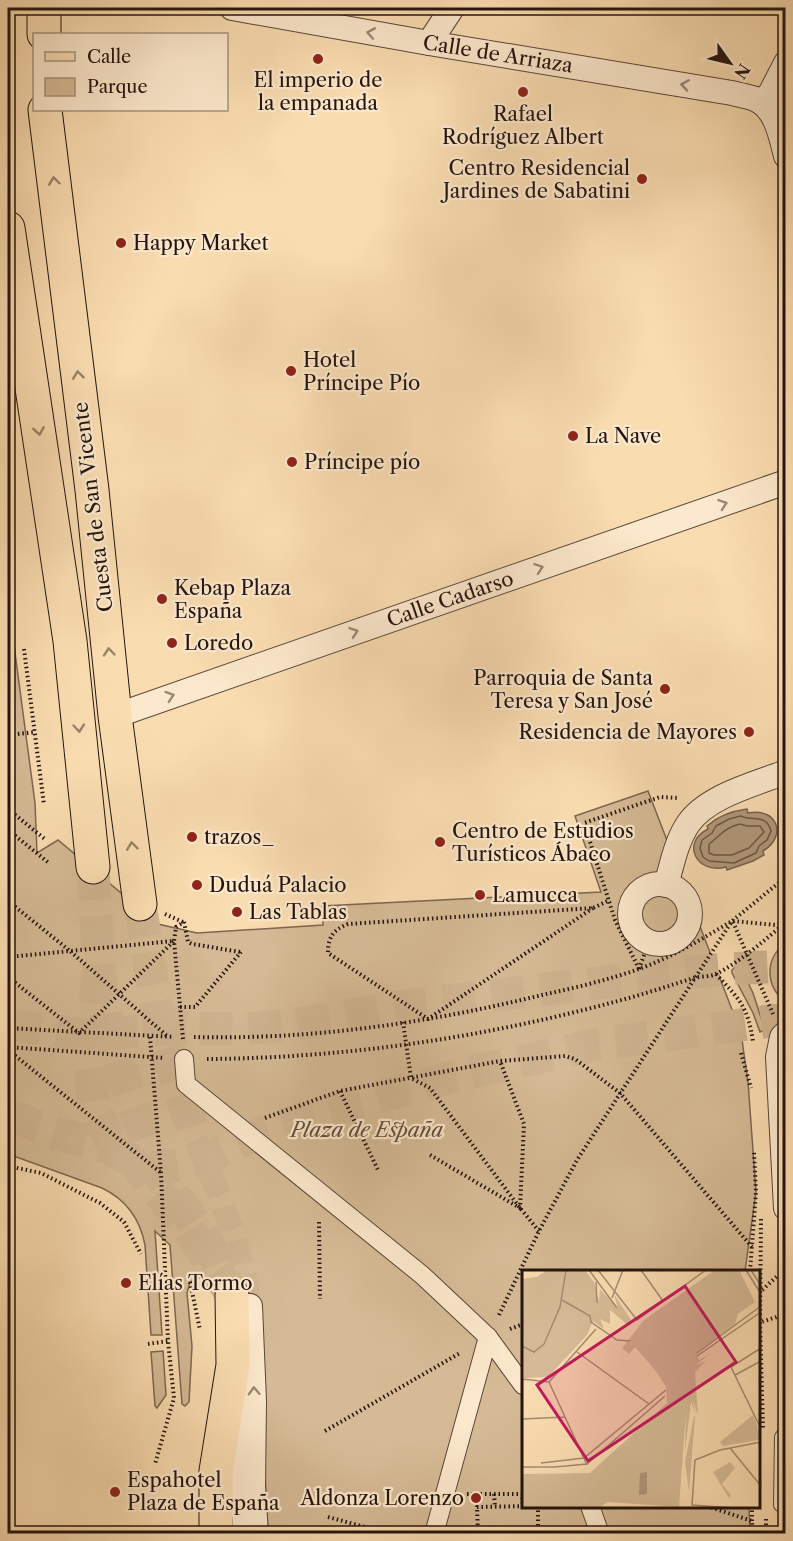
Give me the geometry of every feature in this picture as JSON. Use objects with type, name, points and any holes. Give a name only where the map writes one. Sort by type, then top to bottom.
[{"type":"main road","points":[[44,8],[44,33]]},
{"type":"main road","name":"Cuesta de San Vicente","points":[[45,111],[92,490],[115,716],[140,904]]},
{"type":"main road","name":"Cuesta de San Vicente","points":[[8,228],[70,641],[93,867]]},
{"type":"main road","points":[[216,1533],[216,1471],[230,1390],[241,1300]]},
{"type":"street","name":"Calle de Arriaza","points":[[232,8],[732,93],[762,103]]},
{"type":"street","points":[[429,43],[452,8]]},
{"type":"street","points":[[786,63],[777,82],[762,103],[777,126],[786,156]]},
{"type":"street","name":"Calle Cadarso","points":[[115,716],[786,482]]},
{"type":"street","points":[[666,885],[679,843],[688,824],[703,807],[786,772]]},
{"type":"street","points":[[656,884],[676,888],[688,904],[690,915],[688,925],[674,940],[665,943],[649,942],[638,934],[630,918],[631,909],[639,893],[656,884]]},
{"type":"street","points":[[784,1035],[778,1069],[786,1208]]},
{"type":"street","points":[[184,1059],[186,1084],[422,1275],[488,1337],[522,1384]]},
{"type":"street","points":[[241,1300],[254,1401],[253,1486],[256,1533]]},
{"type":"street","points":[[434,1533],[488,1337]]},
{"type":"street","points":[[591,1508],[600,1533]]},
{"type":"lane","points":[[230,1390],[238,1416],[240,1438],[236,1467],[239,1533]]},
{"type":"lane","points":[[780,1505],[781,1437],[786,1430]]},
{"type":"path","points":[[24,649],[44,805]]},
{"type":"path","points":[[8,726],[9,735],[35,732]]},
{"type":"path","points":[[639,969],[618,928],[584,823],[660,797],[715,801]]},
{"type":"path","points":[[8,809],[46,840]]},
{"type":"path","points":[[8,830],[49,863]]},
{"type":"path","points":[[8,1028],[150,1037],[269,1036],[428,1019],[513,1002],[639,969],[694,944],[732,921],[786,877]]},
{"type":"path","points":[[428,1019],[593,908],[610,900]]},
{"type":"path","points":[[8,901],[70,951],[167,1037]]},
{"type":"path","points":[[428,1019],[328,953],[328,940],[336,929],[348,924],[593,908]]},
{"type":"path","points":[[732,921],[776,925],[785,923]]},
{"type":"path","points":[[732,921],[767,999]]},
{"type":"path","points":[[325,1431],[488,1337],[539,1231],[577,1160],[732,921]]},
{"type":"path","points":[[180,1007],[195,1007],[241,952],[188,942],[184,922],[176,927],[174,941],[184,1059]]},
{"type":"path","points":[[8,1049],[184,1059],[266,1058],[406,1046],[524,1024],[715,974],[747,953],[785,923]]},
{"type":"path","points":[[8,957],[174,941]]},
{"type":"path","points":[[79,1033],[174,941]]},
{"type":"path","points":[[639,969],[649,942]]},
{"type":"path","points":[[715,974],[741,1001],[750,1020],[754,1049]]},
{"type":"path","points":[[8,977],[79,1033]]},
{"type":"path","points":[[403,1022],[411,1078]]},
{"type":"path","points":[[150,1037],[160,1173],[168,1341],[174,1398],[155,1464]]},
{"type":"path","points":[[8,1049],[160,1173]]},
{"type":"path","points":[[741,1053],[751,1084],[752,1095]]},
{"type":"path","points":[[239,1128],[340,1091],[500,1061],[565,1056],[574,1059],[620,1093],[752,1247]]},
{"type":"path","points":[[500,1061],[524,1124],[520,1208]]},
{"type":"path","points":[[411,1078],[430,1088],[539,1231]]},
{"type":"path","points":[[340,1091],[379,1172]]},
{"type":"path","points":[[750,1270],[756,1192],[754,1149]]},
{"type":"path","points":[[430,1155],[520,1208]]},
{"type":"path","points":[[8,1166],[41,1173],[100,1203],[124,1222],[141,1254]]},
{"type":"path","points":[[762,1181],[762,1203]]},
{"type":"path","points":[[319,1192],[320,1299]]},
{"type":"path","points":[[760,1270],[762,1214]]},
{"type":"path","points":[[760,1292],[786,1268]]},
{"type":"path","points":[[190,1282],[202,1341]]},
{"type":"path","points":[[760,1323],[786,1314]]},
{"type":"path","points":[[148,1344],[168,1341]]},
{"type":"path","points":[[760,1346],[764,1440]]},
{"type":"path","points":[[445,1494],[522,1494]]},
{"type":"path","points":[[494,1494],[495,1507]]},
{"type":"path","points":[[478,1533],[477,1507],[522,1507]]},
{"type":"path","points":[[538,1508],[538,1533]]},
{"type":"path","points":[[713,1508],[752,1521]]},
{"type":"path","points":[[752,1508],[753,1533]]},
{"type":"path","points":[[766,1510],[766,1533]]},
{"type":"path","points":[[328,1517],[391,1533]]},
{"type":"green space","name":"Plaza de España","points":[[8,600],[35,803],[37,853],[58,840],[158,924],[197,933],[323,925],[322,906],[601,892],[575,816],[648,791],[741,1033],[748,1082],[756,1192],[745,1270],[522,1270],[522,1508],[749,1508],[750,1533],[268,1533],[257,1316],[231,1293],[209,1279],[201,1277],[190,1282],[187,1293],[192,1346],[189,1402],[185,1406],[182,1404],[170,1245],[155,1231],[162,1335],[151,1335],[145,1245],[143,1236],[130,1211],[118,1198],[102,1188],[8,1154]]},
{"type":"green space","points":[[785,944],[785,1001],[774,988],[770,973],[773,957]]},
{"type":"green space","points":[[737,965],[740,966],[753,993],[765,1030],[760,1032],[753,1013],[732,973]]},
{"type":"green space","points":[[163,1351],[166,1395],[157,1408],[151,1352]]},
{"type":"water","points":[[747,809],[748,813],[766,814],[776,824],[775,838],[771,845],[763,851],[764,855],[727,870],[726,867],[716,868],[700,862],[694,849],[695,842],[708,829],[707,826],[726,814]]},
{"type":"tunnel","points":[[93,867],[99,971],[109,1034],[155,1169],[212,1250],[232,1295]]},
{"type":"tunnel","points":[[140,904],[160,1030],[196,1140]]},
{"type":"tunnel","points":[[156,1010],[165,1019],[186,1028],[241,1029],[293,1025],[398,1007],[680,973],[786,966]]},
{"type":"tunnel","points":[[99,971],[90,1034],[90,1067],[95,1110],[111,1141],[136,1165],[187,1227],[232,1295]]},
{"type":"tunnel","points":[[8,1115],[53,1132],[109,1148],[155,1169],[206,1161],[222,1150],[279,1126],[468,1073],[598,1044],[786,1019]]},
{"type":"tunnel","points":[[8,1024],[84,1035],[186,1028]]},
{"type":"tunnel","points":[[196,1140],[229,1221],[241,1262],[250,1306]]},
{"type":"place","name":"El imperio de la empanada","points":[[318,59]]},
{"type":"place","name":"Rafael Rodríguez Albert","points":[[523,92]]},
{"type":"place","name":"Centro Residencial Jardines de Sabatini","points":[[642,179]]},
{"type":"place","name":"Happy Market","points":[[121,243]]},
{"type":"place","name":"Hotel Príncipe Pío","points":[[291,371]]},
{"type":"place","name":"La Nave","points":[[573,436]]},
{"type":"place","name":"Príncipe pío","points":[[292,462]]},
{"type":"place","name":"Kebap Plaza España","points":[[162,599]]},
{"type":"place","name":"Loredo","points":[[172,643]]},
{"type":"place","name":"Parroquia de Santa Teresa y San José","points":[[665,689]]},
{"type":"place","name":"Residencia de Mayores","points":[[749,732]]},
{"type":"place","name":"trazos_","points":[[192,837]]},
{"type":"place","name":"Centro de Estudios Turísticos Ábaco","points":[[440,842]]},
{"type":"place","name":"Duduá Palacio","points":[[197,885]]},
{"type":"place","name":"Lamucca","points":[[480,895]]},
{"type":"place","name":"Las Tablas","points":[[237,912]]},
{"type":"place","name":"Elías Tormo","points":[[126,1283]]},
{"type":"place","name":"Espahotel Plaza de España","points":[[115,1492]]},
{"type":"place","name":"Aldonza Lorenzo","points":[[476,1498]]}]
